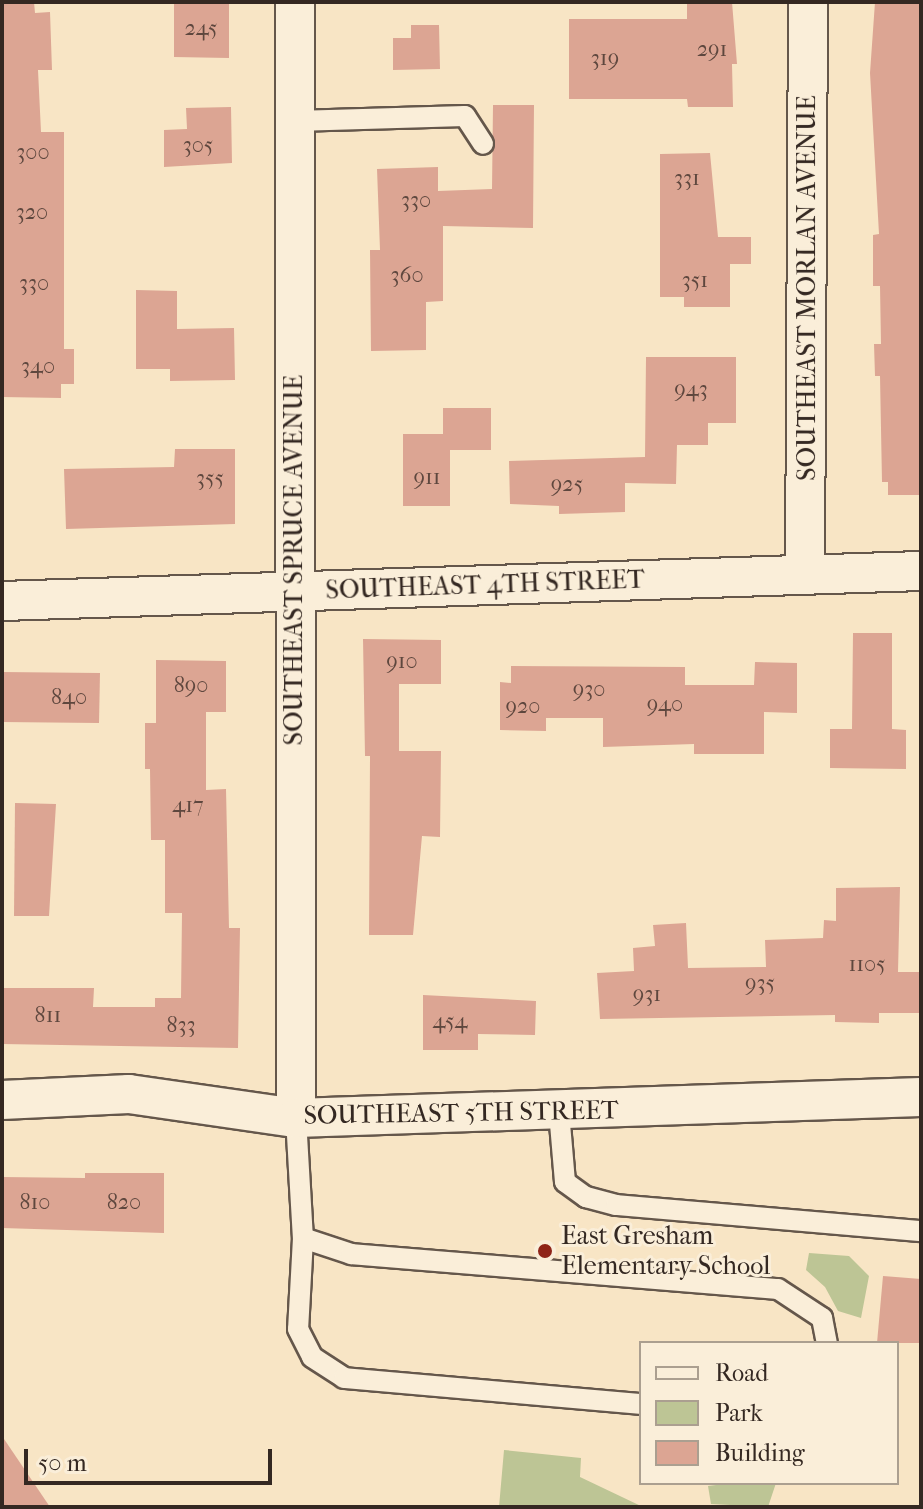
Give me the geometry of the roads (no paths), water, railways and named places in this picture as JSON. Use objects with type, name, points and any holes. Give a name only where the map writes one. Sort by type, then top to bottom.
[{"type":"street","name":"SOUTHEAST SPRUCE AVENUE","points":[[295,2],[293,591],[296,1118]]},
{"type":"street","name":"SOUTHEAST MORLAN AVENUE","points":[[805,575],[808,2]]},
{"type":"street","name":"SOUTHEAST 4TH STREET","points":[[2,601],[921,571]]},
{"type":"street","name":"SOUTHEAST 5TH STREET","points":[[2,1100],[129,1094],[296,1118],[559,1112],[921,1097]]},
{"type":"lane","points":[[295,121],[465,116],[483,144]]},
{"type":"lane","points":[[559,1112],[565,1182],[586,1197],[616,1205],[921,1231]]},
{"type":"lane","points":[[296,1118],[303,1238],[298,1329],[312,1357],[344,1378],[639,1404]]},
{"type":"lane","points":[[303,1238],[351,1254],[778,1289],[822,1318],[827,1341]]},
{"type":"place","name":"East Gresham Elementary School","points":[[545,1251]]}]
